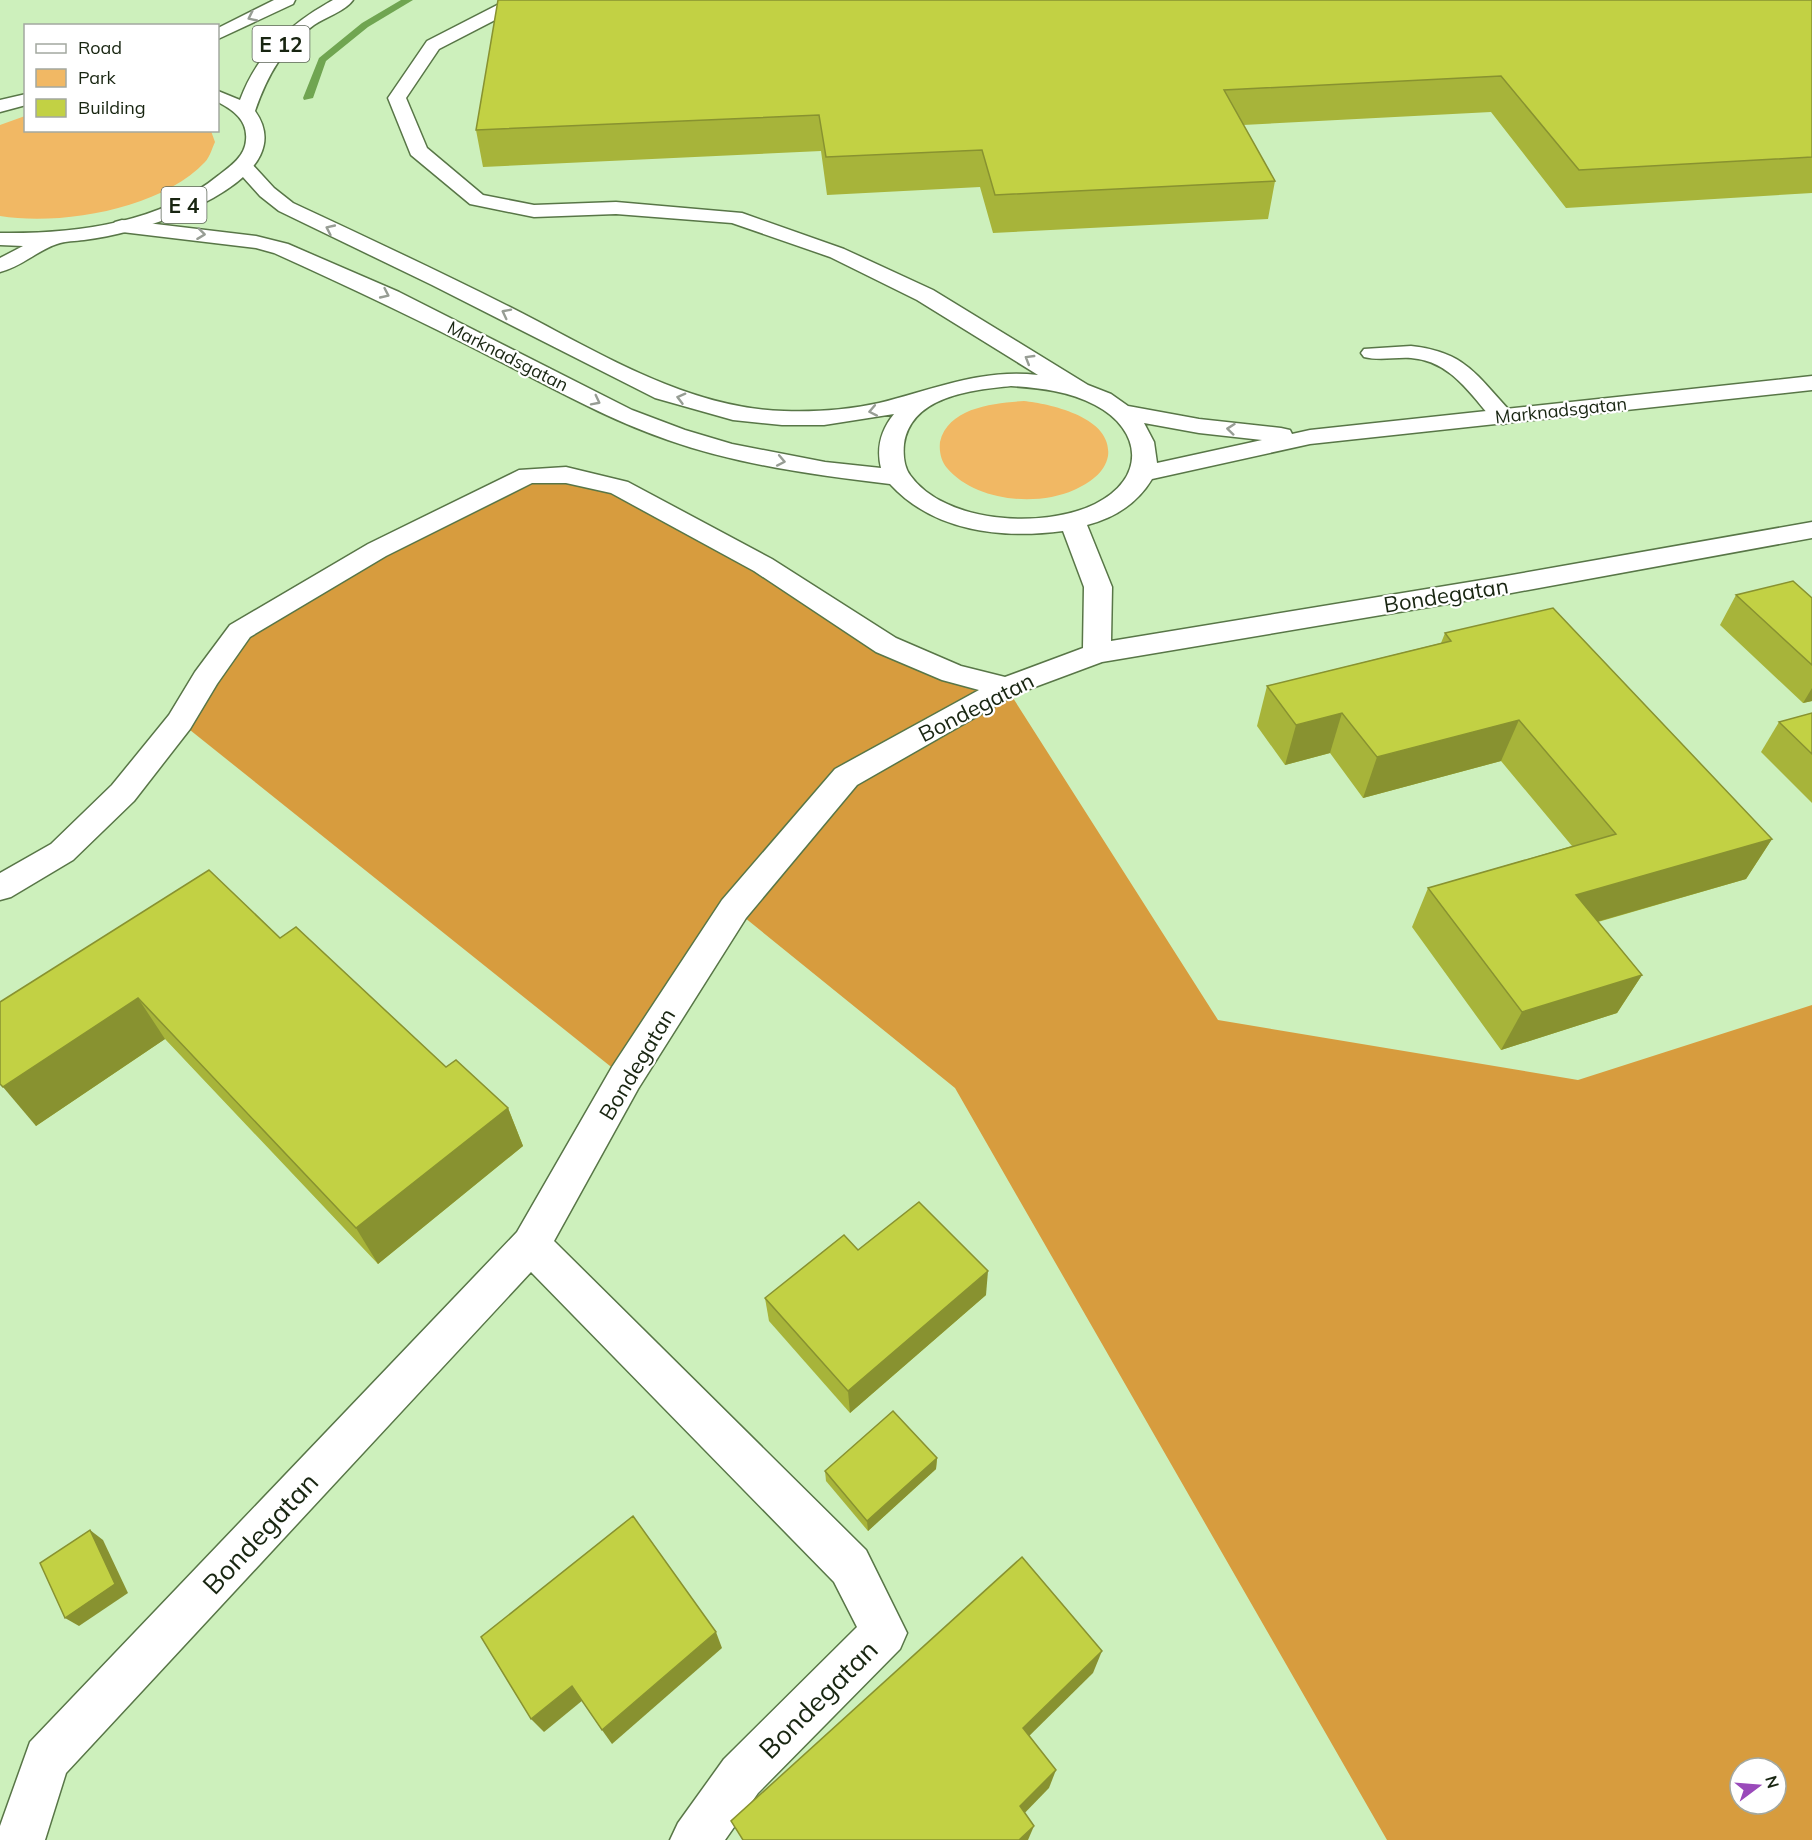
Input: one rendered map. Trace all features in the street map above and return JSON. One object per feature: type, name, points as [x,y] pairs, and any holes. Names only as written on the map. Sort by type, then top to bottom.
[{"type":"main road","name":"E 12","points":[[219,34],[287,0]]},
{"type":"main road","name":"E 12","points":[[245,112],[254,84],[264,65],[279,45],[308,20],[345,0]]},
{"type":"main road","points":[[520,0],[433,45],[397,98],[418,151],[477,200],[534,211],[616,208],[735,217],[837,253],[925,296],[1079,390]]},
{"type":"main road","points":[[0,96],[24,97]]},
{"type":"main road","points":[[219,96],[245,112]]},
{"type":"main road","points":[[0,106],[24,98]]},
{"type":"main road","name":"E 4","points":[[0,239],[56,237],[122,226],[151,218],[198,199],[231,178],[253,152],[256,139],[255,127],[245,112]]},
{"type":"main road","name":"Marknadsgatan","points":[[243,166],[267,192],[286,207],[440,280],[663,393],[733,412],[792,418],[824,418],[876,411],[930,397]]},
{"type":"main road","name":"Marknadsgatan","points":[[122,226],[236,239],[281,248],[391,297],[624,415],[676,435],[728,451],[825,469],[898,477]]},
{"type":"main road","name":"E 4","points":[[0,266],[56,237]]},
{"type":"main road","points":[[1011,379],[1046,382],[1079,390],[1101,399],[1119,411],[1137,430],[1145,452],[1142,474],[1128,494],[1105,510],[1073,522],[1033,527],[990,525],[951,515],[919,498],[898,477],[890,455],[893,433],[907,413],[930,397],[977,382],[1011,379]]},
{"type":"main road","name":"Marknadsgatan","points":[[1142,474],[1310,437],[1812,383]]},
{"type":"main road","name":"Marknadsgatan","points":[[1119,411],[1199,426],[1310,437]]},
{"type":"main road","points":[[0,888],[62,852],[123,793],[180,722],[205,679],[240,631],[377,550],[528,475],[566,475],[619,487],[763,564],[886,645],[952,673],[1006,687]]},
{"type":"main road","points":[[1073,522],[1098,587],[1097,653]]},
{"type":"main road","name":"Bondegatan","points":[[20,1840],[47,1759],[531,1245],[625,1078],[734,909],[846,777],[1006,687],[1097,653],[1529,582],[1812,530]]},
{"type":"main road","name":"Bondegatan","points":[[531,1245],[850,1566],[884,1633],[741,1776],[695,1840]]},
{"type":"lane","points":[[1371,353],[1394,351],[1428,354],[1452,362],[1503,417]]},
{"type":"green space","points":[[24,116],[24,132],[211,132],[215,142],[207,160],[186,178],[163,192],[137,202],[80,216],[25,218],[0,216],[0,125]]},
{"type":"green space","points":[[1024,401],[1063,409],[1078,415],[1101,431],[1107,443],[1108,456],[1104,468],[1091,481],[1059,495],[1042,498],[1007,498],[973,488],[947,468],[941,456],[940,442],[952,421],[974,409],[1000,403]]},
{"type":"shaded area","points":[[528,475],[619,487],[886,645],[1006,687],[1218,1020],[1578,1080],[1812,1005],[1812,1840],[1387,1840],[955,1088],[734,909],[625,1078],[180,722],[240,631]]},
{"type":"building","points":[[498,0],[1812,0],[1812,157],[1579,170],[1501,76],[1224,90],[1275,181],[995,195],[982,150],[826,157],[819,115],[476,130]]},
{"type":"building","points":[[1793,581],[1812,598],[1812,665],[1736,595]]},
{"type":"building","points":[[1553,608],[1772,839],[1576,895],[1642,975],[1522,1012],[1428,888],[1616,834],[1519,720],[1377,757],[1342,713],[1296,725],[1267,686],[1451,641],[1445,633]]},
{"type":"building","points":[[1812,713],[1812,754],[1779,722]]},
{"type":"building","points":[[209,870],[280,938],[296,927],[446,1067],[456,1060],[508,1108],[356,1228],[138,998],[3,1087],[0,1084],[0,1002]]},
{"type":"building","points":[[919,1202],[988,1271],[848,1391],[765,1298],[844,1235],[858,1250]]},
{"type":"building","points":[[893,1411],[937,1458],[867,1521],[825,1471]]},
{"type":"building","points":[[633,1516],[716,1632],[602,1730],[572,1686],[531,1719],[481,1637]]},
{"type":"building","points":[[90,1530],[115,1584],[65,1618],[40,1563]]},
{"type":"building","points":[[1022,1557],[1102,1651],[1023,1728],[1056,1770],[1020,1806],[1034,1826],[1019,1840],[743,1840],[731,1821]]},
{"type":"waterway","points":[[308,98],[322,60],[365,25],[408,0]]}]
